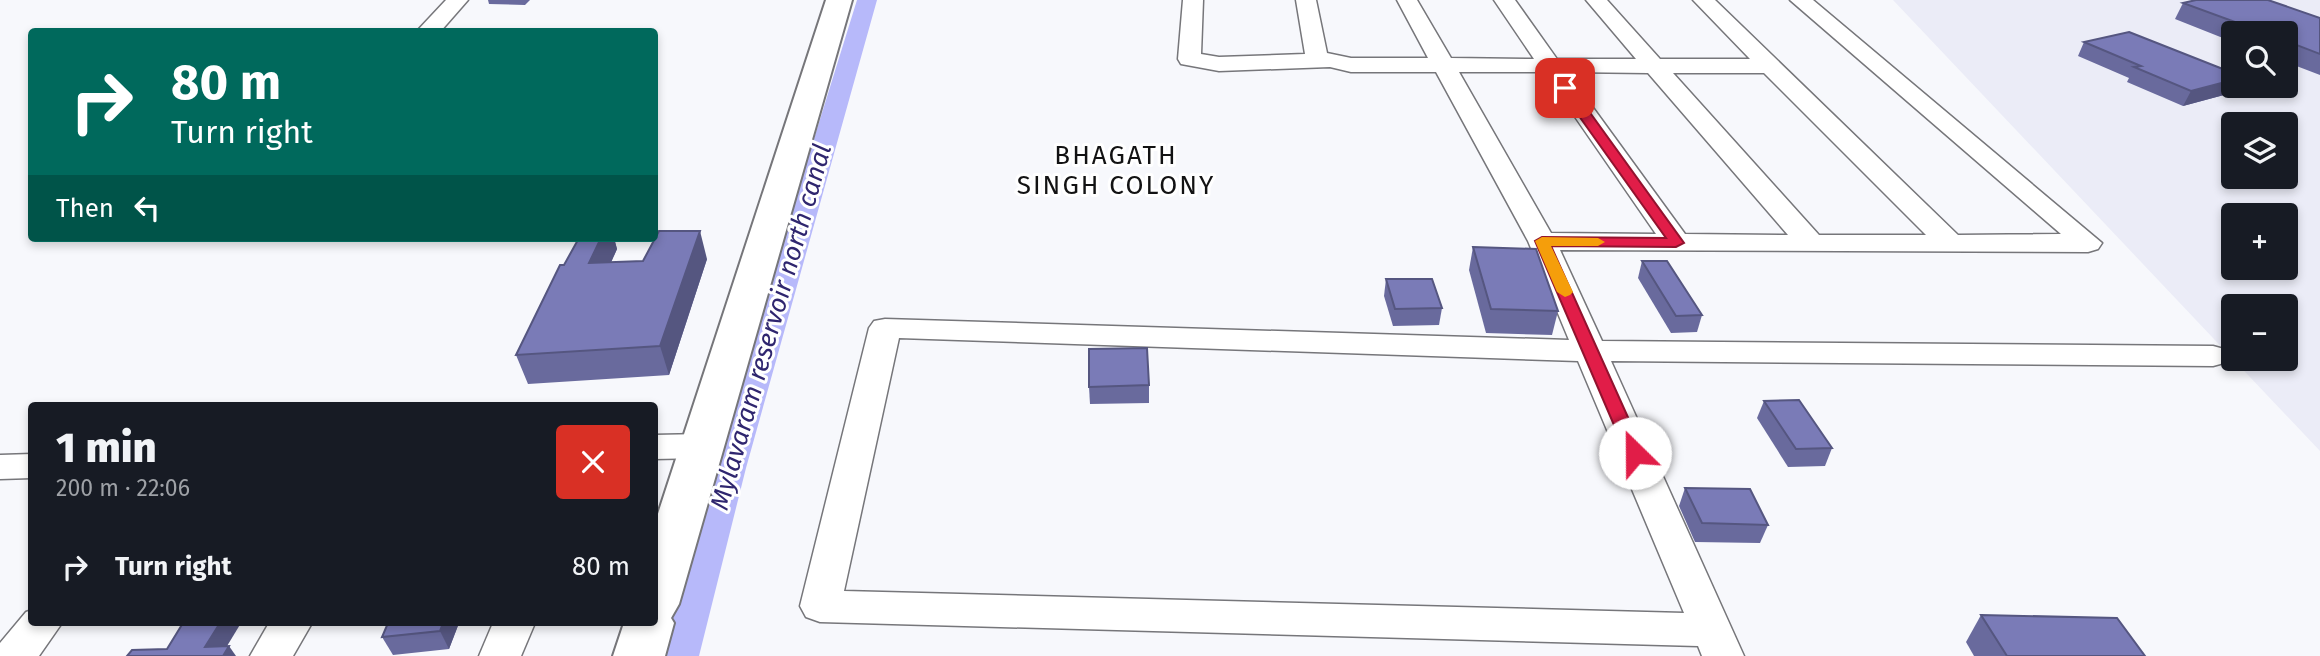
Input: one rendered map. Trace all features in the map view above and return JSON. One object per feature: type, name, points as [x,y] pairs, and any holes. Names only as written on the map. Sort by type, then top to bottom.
[{"type":"main road","points":[[658,591],[839,0]]},
{"type":"main road","points":[[639,656],[648,626]]},
{"type":"street","points":[[431,28],[458,0]]},
{"type":"street","points":[[1193,0],[1189,59],[1219,64],[1333,60]]},
{"type":"street","points":[[1306,0],[1317,57],[1351,65],[1770,66]]},
{"type":"street","points":[[1407,0],[1542,241],[1591,351],[1717,643],[820,606],[885,328],[1591,351],[2213,356]]},
{"type":"street","points":[[1504,0],[1676,243]]},
{"type":"street","points":[[1596,0],[1811,244]]},
{"type":"street","points":[[1703,0],[1951,244]]},
{"type":"street","points":[[1542,241],[2088,243],[1800,0]]},
{"type":"street","points":[[658,447],[703,446]]},
{"type":"street","points":[[0,467],[28,466]]},
{"type":"street","points":[[14,656],[39,626]]},
{"type":"street","points":[[271,656],[289,626]]},
{"type":"street","points":[[500,656],[513,626]]},
{"type":"shaded area","points":[[1893,0],[2320,0],[2320,451],[2244,371],[2298,371],[2298,294],[2221,294],[2221,346]]},
{"type":"building","points":[[2196,0],[2268,0],[2320,18],[2320,54],[2298,46],[2298,21],[2232,21],[2183,3]]},
{"type":"building","points":[[2129,32],[2221,68],[2221,83],[2191,91],[2084,42]]},
{"type":"building","points":[[700,231],[660,346],[516,355],[560,265],[564,265],[577,242],[599,242],[589,263],[643,261],[653,242],[658,242],[658,233]]},
{"type":"building","points":[[1473,247],[1536,249],[1558,311],[1491,309]]},
{"type":"building","points":[[1642,261],[1667,261],[1702,315],[1676,316]]},
{"type":"building","points":[[1386,279],[1432,279],[1442,308],[1395,309]]},
{"type":"building","points":[[1147,348],[1149,385],[1089,387],[1089,349]]},
{"type":"building","points":[[1799,400],[1832,448],[1796,449],[1764,401]]},
{"type":"building","points":[[1685,488],[1750,489],[1768,525],[1702,523]]},
{"type":"building","points":[[1981,615],[2117,618],[2145,656],[2007,656]]},
{"type":"building","points":[[181,626],[218,626],[205,647],[229,646],[223,656],[127,656],[132,650],[167,649]]},
{"type":"building","points":[[387,626],[442,626],[440,631],[382,637]]},
{"type":"waterway","name":"Mylavaram reservoir north canal","points":[[679,656],[729,468],[867,0]]},
{"type":"slow traffic","points":[[1565,292],[1542,241],[1598,242]]},
{"type":"district","name":"BHAGATH SINGH COLONY","points":[[1116,170]]},
{"type":"route","points":[[1565,88],[1676,243],[1542,241],[1635,453]]}]
